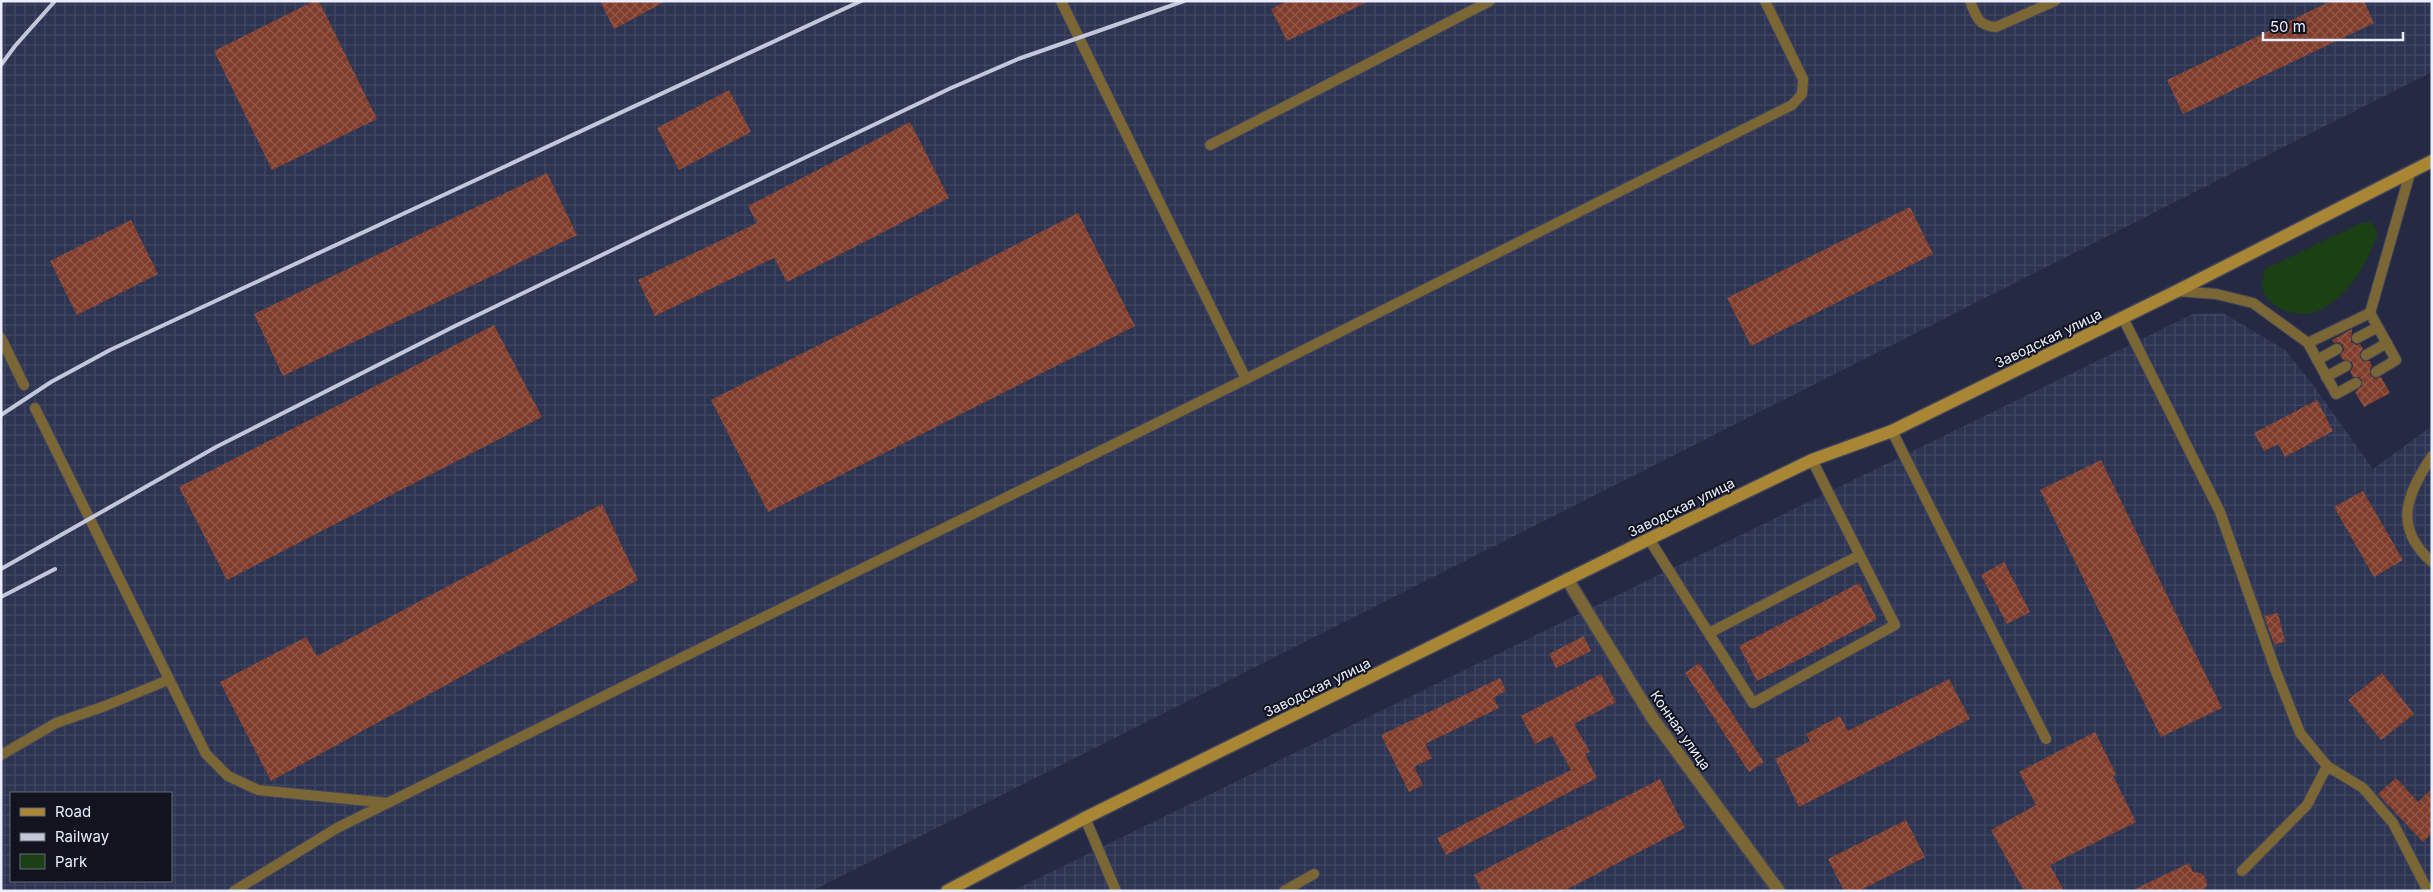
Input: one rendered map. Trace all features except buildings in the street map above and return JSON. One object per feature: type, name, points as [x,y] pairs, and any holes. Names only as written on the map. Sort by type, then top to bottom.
[{"type":"street","name":"Заводская улица","points":[[948,891],[1085,818],[1567,579],[1812,460],[1892,431],[2177,291],[2432,161]]},
{"type":"street","name":"Конная улица","points":[[1567,579],[1653,719],[1779,891]]},
{"type":"lane","points":[[1061,1],[1246,379]]},
{"type":"lane","points":[[1210,145],[1490,1]]},
{"type":"lane","points":[[234,891],[336,828],[1246,379],[1792,106],[1802,94],[1803,79],[1765,1]]},
{"type":"lane","points":[[1970,1],[1979,22],[1996,28],[2055,1]]},
{"type":"lane","points":[[2376,372],[2396,360],[2370,314],[2410,173]]},
{"type":"lane","points":[[2177,291],[2216,294],[2253,303],[2308,343],[2336,394],[2356,383]]},
{"type":"lane","points":[[2308,343],[2370,314]]},
{"type":"lane","points":[[2123,318],[2220,512],[2275,669],[2300,733],[2327,766],[2363,788],[2393,823],[2428,891]]},
{"type":"lane","points":[[2357,338],[2378,327]]},
{"type":"lane","points":[[1,338],[24,385]]},
{"type":"lane","points":[[2366,355],[2387,343]]},
{"type":"lane","points":[[2317,360],[2337,349]]},
{"type":"lane","points":[[2326,377],[2346,366]]},
{"type":"lane","points":[[35,408],[206,754],[228,776],[258,790],[389,803]]},
{"type":"lane","points":[[1892,431],[2046,739]]},
{"type":"lane","points":[[2432,456],[2409,496],[2407,512],[2408,523],[2416,545],[2432,562]]},
{"type":"lane","points":[[1649,539],[1753,703],[1896,625],[1812,460]]},
{"type":"lane","points":[[1709,633],[1860,555]]},
{"type":"lane","points":[[1,755],[56,723],[105,706],[168,680]]},
{"type":"lane","points":[[2242,871],[2307,805],[2327,766]]},
{"type":"lane","points":[[1085,818],[1116,891]]},
{"type":"lane","points":[[1284,891],[1314,874]]},
{"type":"shaded area","points":[[1,1],[2432,1],[2432,72],[812,891],[1,891]]},
{"type":"shaded area","points":[[2223,313],[2285,350],[2313,385],[2373,469],[2432,426],[2432,891],[1012,891],[2193,314]]},
{"type":"green space","points":[[2371,222],[2377,230],[2377,236],[2362,269],[2348,288],[2331,303],[2320,310],[2304,314],[2286,311],[2265,296],[2262,281],[2265,269],[2361,223]]},
{"type":"railway","points":[[1,65],[15,46],[55,1]]},
{"type":"railway","points":[[1,415],[51,382],[110,350],[861,1]]},
{"type":"railway","points":[[1,569],[216,447],[455,326],[670,222],[951,88],[1018,59],[1184,1]]},
{"type":"railway","points":[[1,597],[55,569]]}]
